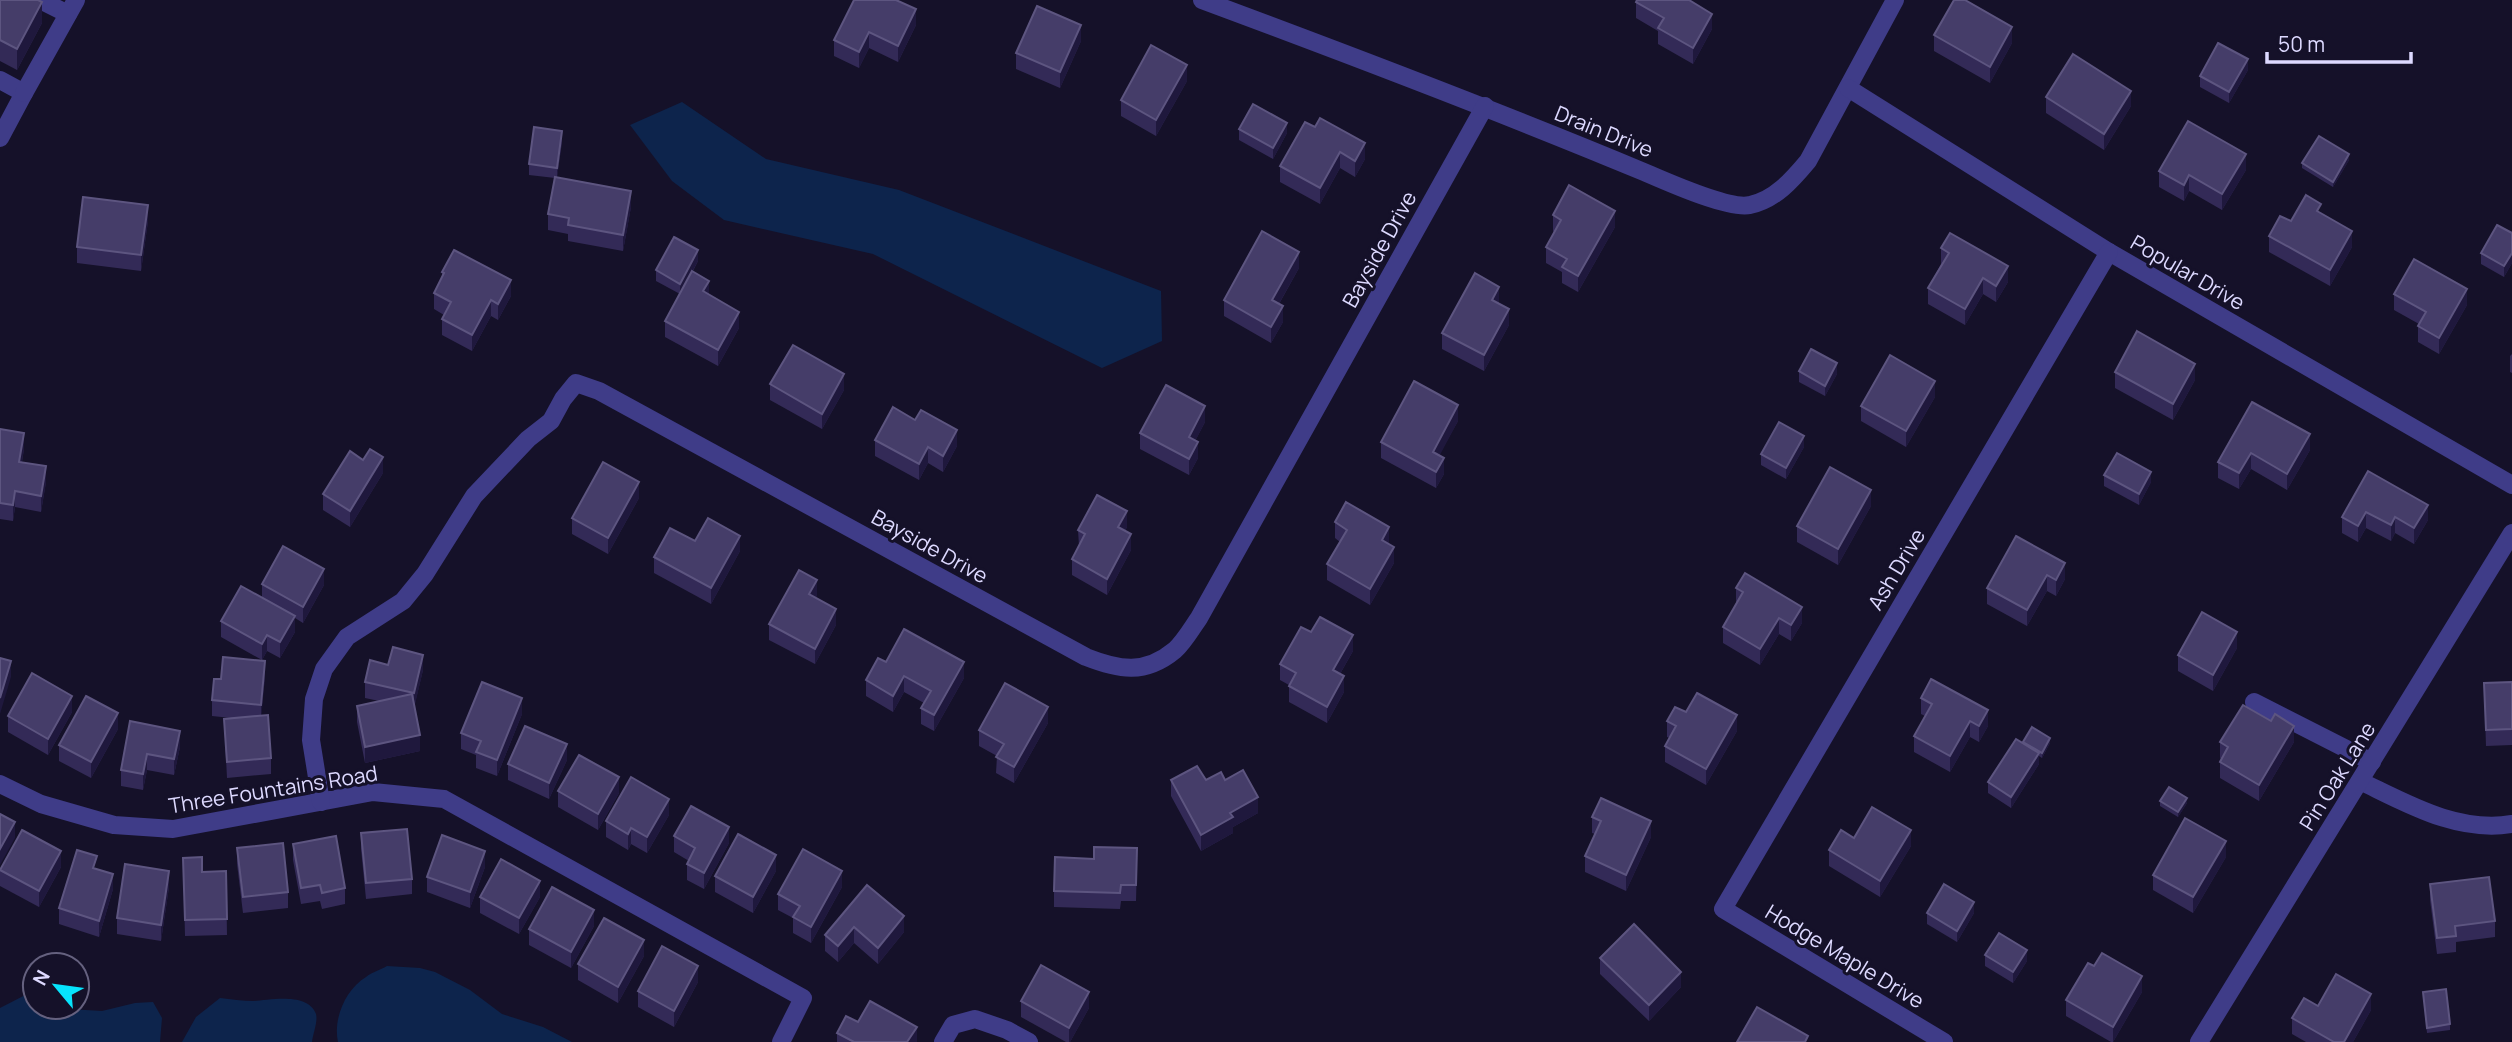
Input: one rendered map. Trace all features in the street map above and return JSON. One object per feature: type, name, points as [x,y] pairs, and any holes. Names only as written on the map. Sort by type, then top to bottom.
[{"type":"street","points":[[0,138],[72,7],[40,0]]},
{"type":"street","name":"Drain Drive","points":[[1202,0],[1485,106],[1677,185],[1733,205],[1749,206],[1772,196],[1791,181],[1808,161],[1895,0]]},
{"type":"street","points":[[0,80],[24,93]]},
{"type":"street","name":"Popular Drive","points":[[1848,88],[2109,252],[2512,485]]},
{"type":"street","name":"Bayside Drive","points":[[321,802],[311,740],[314,699],[324,669],[347,637],[403,601],[425,574],[474,496],[528,439],[551,421],[576,383],[599,391],[1086,657],[1115,668],[1146,666],[1175,649],[1199,618],[1485,106]]},
{"type":"street","name":"Ash Drive","points":[[1723,909],[2109,252]]},
{"type":"street","name":"Pin Oak Lane","points":[[2200,1042],[2512,533]]},
{"type":"street","points":[[2255,702],[2372,762]]},
{"type":"street","points":[[2360,781],[2454,823],[2501,826],[2512,824]]},
{"type":"street","name":"Three Fountains Road","points":[[0,783],[41,804],[114,825],[173,829],[373,792],[444,799],[803,998],[781,1042]]},
{"type":"street","name":"Hodge Maple Drive","points":[[1723,909],[1944,1042]]},
{"type":"street","points":[[943,1042],[953,1025],[975,1019],[1007,1030],[1029,1042]]},
{"type":"water","points":[[682,102],[766,159],[899,190],[1161,291],[1162,341],[1102,368],[873,254],[724,220],[672,181],[630,125]]},
{"type":"water","points":[[387,966],[420,968],[435,972],[470,990],[502,1014],[543,1027],[572,1042],[338,1042],[339,1015],[352,989],[371,974]]},
{"type":"water","points":[[21,997],[21,1021],[91,1021],[91,1010],[102,1011],[135,1003],[153,1002],[162,1018],[160,1042],[0,1042],[0,1008]]},
{"type":"water","points":[[220,998],[254,1001],[288,999],[305,1003],[312,1007],[316,1014],[312,1042],[182,1042],[196,1017]]},
{"type":"building","points":[[0,0],[42,2],[17,49],[0,40]]},
{"type":"building","points":[[854,0],[896,0],[916,9],[898,46],[869,32],[859,52],[834,40]]},
{"type":"building","points":[[1689,0],[1712,14],[1693,48],[1658,28],[1664,18],[1636,2]]},
{"type":"building","points":[[1954,0],[1965,0],[2012,27],[1990,67],[1934,35]]},
{"type":"building","points":[[1037,6],[1081,25],[1060,72],[1016,53]]},
{"type":"building","points":[[2218,43],[2248,59],[2229,92],[2200,76]]},
{"type":"building","points":[[1151,45],[1187,65],[1156,120],[1121,100]]},
{"type":"building","points":[[2073,54],[2131,91],[2104,134],[2046,97]]},
{"type":"building","points":[[1253,104],[1287,123],[1273,148],[1239,129]]},
{"type":"building","points":[[1320,118],[1365,143],[1355,161],[1340,152],[1320,188],[1280,166],[1305,122],[1315,127]]},
{"type":"building","points":[[2188,121],[2246,154],[2222,194],[2189,175],[2184,185],[2159,171]]},
{"type":"building","points":[[534,127],[562,131],[557,168],[529,164]]},
{"type":"building","points":[[2319,136],[2349,154],[2333,182],[2302,163]]},
{"type":"building","points":[[555,177],[631,191],[623,235],[568,225],[569,218],[548,214]]},
{"type":"building","points":[[1569,185],[1615,211],[1578,276],[1562,267],[1567,259],[1546,247],[1561,220],[1553,215]]},
{"type":"building","points":[[2306,195],[2321,204],[2317,211],[2352,231],[2330,270],[2269,236],[2280,216],[2291,221]]},
{"type":"building","points":[[83,197],[148,205],[141,255],[77,247]]},
{"type":"building","points":[[2497,225],[2512,233],[2512,253],[2504,266],[2481,253]]},
{"type":"building","points":[[1262,231],[1299,252],[1272,300],[1283,306],[1271,327],[1224,300]]},
{"type":"building","points":[[1950,233],[2008,266],[1996,286],[1983,278],[1965,309],[1928,288],[1949,253],[1941,248]]},
{"type":"building","points":[[674,237],[698,250],[680,284],[656,270]]},
{"type":"building","points":[[454,250],[511,280],[498,304],[491,300],[472,335],[442,319],[451,302],[434,293]]},
{"type":"building","points":[[2414,259],[2467,289],[2439,338],[2418,326],[2426,312],[2394,294]]},
{"type":"building","points":[[692,271],[709,281],[703,291],[739,312],[718,350],[665,321]]},
{"type":"building","points":[[1475,273],[1499,287],[1492,300],[1509,309],[1484,355],[1442,333]]},
{"type":"building","points":[[2137,331],[2195,364],[2173,404],[2115,372]]},
{"type":"building","points":[[793,345],[844,374],[822,414],[770,384]]},
{"type":"building","points":[[1811,349],[1837,363],[1825,386],[1799,371]]},
{"type":"building","points":[[1890,355],[1935,381],[1906,431],[1861,406]]},
{"type":"building","points":[[1414,381],[1458,405],[1433,452],[1444,458],[1436,472],[1381,442]]},
{"type":"building","points":[[1166,385],[1205,406],[1189,437],[1198,442],[1189,459],[1140,433]]},
{"type":"building","points":[[2252,402],[2310,434],[2287,474],[2251,453],[2239,473],[2218,462]]},
{"type":"building","points":[[893,407],[915,420],[921,410],[957,430],[943,456],[928,447],[919,464],[875,440]]},
{"type":"building","points":[[1779,422],[1804,436],[1786,468],[1761,454]]},
{"type":"building","points":[[0,429],[24,433],[19,462],[46,466],[41,496],[15,491],[13,505],[0,503]]},
{"type":"building","points":[[370,449],[383,457],[350,511],[323,494],[350,451],[363,460]]},
{"type":"building","points":[[2117,453],[2151,472],[2139,494],[2104,475]]},
{"type":"building","points":[[603,462],[639,482],[608,538],[572,518]]},
{"type":"building","points":[[1830,467],[1871,490],[1838,549],[1797,526]]},
{"type":"building","points":[[2368,471],[2428,505],[2414,528],[2395,517],[2391,525],[2366,512],[2358,526],[2342,517]]},
{"type":"building","points":[[1097,495],[1127,511],[1118,527],[1131,534],[1107,579],[1072,559],[1085,534],[1078,530]]},
{"type":"building","points":[[1346,502],[1389,527],[1382,540],[1394,547],[1370,589],[1327,564],[1347,530],[1335,522]]},
{"type":"building","points":[[708,518],[740,536],[711,588],[654,557],[670,528],[695,541]]},
{"type":"building","points":[[2016,536],[2065,563],[2056,580],[2047,575],[2027,610],[1987,588]]},
{"type":"building","points":[[283,546],[324,569],[303,607],[262,584]]},
{"type":"building","points":[[799,570],[817,580],[809,594],[836,609],[815,649],[769,624]]},
{"type":"building","points":[[1745,573],[1802,607],[1791,625],[1779,618],[1760,649],[1723,627],[1743,592],[1736,588]]},
{"type":"building","points":[[241,586],[295,616],[280,642],[267,635],[262,644],[221,621]]},
{"type":"building","points":[[2202,612],[2237,632],[2213,675],[2178,655]]},
{"type":"building","points":[[1320,617],[1353,635],[1333,670],[1344,676],[1327,707],[1289,686],[1296,673],[1280,664],[1301,627],[1311,632]]},
{"type":"building","points":[[904,629],[964,662],[934,715],[921,708],[931,691],[904,676],[893,696],[866,680],[878,658],[886,662]]},
{"type":"building","points":[[393,647],[423,655],[414,693],[365,682],[370,660],[388,665]]},
{"type":"building","points":[[223,657],[265,661],[261,705],[212,700],[214,679],[221,679]]},
{"type":"building","points":[[0,658],[11,661],[0,698]]},
{"type":"building","points":[[32,673],[72,696],[48,739],[8,716]]},
{"type":"building","points":[[1931,679],[1988,710],[1979,726],[1970,721],[1950,756],[1914,736],[1932,704],[1921,698]]},
{"type":"building","points":[[482,682],[522,698],[497,760],[476,752],[481,741],[461,733]]},
{"type":"building","points":[[2512,682],[2512,729],[2486,730],[2484,683]]},
{"type":"building","points":[[1005,683],[1048,707],[1014,767],[996,757],[1004,744],[979,730]]},
{"type":"building","points":[[1697,693],[1737,715],[1706,769],[1665,746],[1676,726],[1667,721],[1675,707],[1686,712]]},
{"type":"building","points":[[412,694],[420,735],[365,747],[357,706]]},
{"type":"building","points":[[86,696],[118,713],[91,762],[59,745]]},
{"type":"building","points":[[2243,705],[2271,721],[2275,714],[2294,726],[2259,785],[2220,762],[2228,747],[2220,742]]},
{"type":"building","points":[[268,715],[271,758],[227,762],[224,719]]},
{"type":"building","points":[[130,721],[180,731],[174,759],[147,754],[143,774],[121,770]]},
{"type":"building","points":[[525,726],[567,744],[549,783],[508,764]]},
{"type":"building","points":[[2032,727],[2050,738],[2042,753],[2023,742]]},
{"type":"building","points":[[2016,739],[2039,753],[2011,797],[1988,782]]},
{"type":"building","points":[[579,755],[619,777],[598,814],[558,791]]},
{"type":"building","points":[[1197,766],[1206,780],[1221,772],[1225,780],[1243,770],[1258,797],[1230,813],[1233,817],[1201,835],[1171,780]]},
{"type":"building","points":[[631,777],[669,799],[647,837],[631,828],[628,834],[606,821]]},
{"type":"building","points":[[2169,787],[2187,798],[2178,812],[2160,801]]},
{"type":"building","points":[[1601,798],[1651,821],[1626,875],[1585,856],[1601,821],[1592,817]]},
{"type":"building","points":[[691,806],[729,827],[704,873],[687,864],[695,848],[674,836]]},
{"type":"building","points":[[1872,807],[1911,830],[1880,881],[1829,850],[1841,830],[1854,838]]},
{"type":"building","points":[[0,814],[15,822],[0,849]]},
{"type":"building","points":[[2185,818],[2226,841],[2193,897],[2153,875]]},
{"type":"building","points":[[407,829],[412,879],[366,883],[361,833]]},
{"type":"building","points":[[22,830],[61,851],[39,891],[0,870]]},
{"type":"building","points":[[738,834],[776,855],[753,897],[715,876]]},
{"type":"building","points":[[442,835],[485,851],[470,892],[427,877]]},
{"type":"building","points":[[336,836],[345,888],[322,893],[320,885],[301,888],[293,844]]},
{"type":"building","points":[[283,843],[288,892],[243,897],[237,848]]},
{"type":"building","points":[[1094,847],[1137,848],[1136,885],[1121,885],[1120,893],[1054,891],[1055,857],[1094,859]]},
{"type":"building","points":[[803,849],[842,871],[811,927],[793,917],[800,906],[778,894]]},
{"type":"building","points":[[77,850],[97,856],[93,868],[113,874],[99,921],[59,908]]},
{"type":"building","points":[[202,857],[202,872],[226,871],[227,919],[185,920],[183,858]]},
{"type":"building","points":[[501,859],[540,881],[519,918],[480,897]]},
{"type":"building","points":[[125,864],[169,871],[161,925],[117,918]]},
{"type":"building","points":[[2489,877],[2495,921],[2455,926],[2456,936],[2437,938],[2430,884]]},
{"type":"building","points":[[1944,884],[1974,902],[1957,931],[1927,913]]},
{"type":"building","points":[[867,885],[904,916],[878,948],[854,927],[838,946],[825,935]]},
{"type":"building","points":[[552,887],[594,910],[571,952],[529,929]]},
{"type":"building","points":[[604,918],[644,940],[618,987],[578,964]]},
{"type":"building","points":[[1634,924],[1681,972],[1649,1005],[1600,958]]},
{"type":"building","points":[[1999,933],[2027,950],[2013,972],[1985,955]]},
{"type":"building","points":[[662,946],[698,966],[674,1011],[638,991]]},
{"type":"building","points":[[2102,953],[2142,976],[2113,1027],[2066,1000],[2088,963],[2094,966]]},
{"type":"building","points":[[1041,965],[1089,992],[1069,1028],[1021,1001]]},
{"type":"building","points":[[2336,974],[2371,994],[2344,1042],[2334,1042],[2292,1018],[2304,998],[2318,1006]]},
{"type":"building","points":[[2446,989],[2450,1024],[2427,1028],[2423,992]]},
{"type":"building","points":[[870,1001],[917,1027],[907,1042],[854,1042],[837,1033],[846,1016],[858,1022]]},
{"type":"building","points":[[1757,1007],[1808,1036],[1805,1042],[1737,1042]]}]
